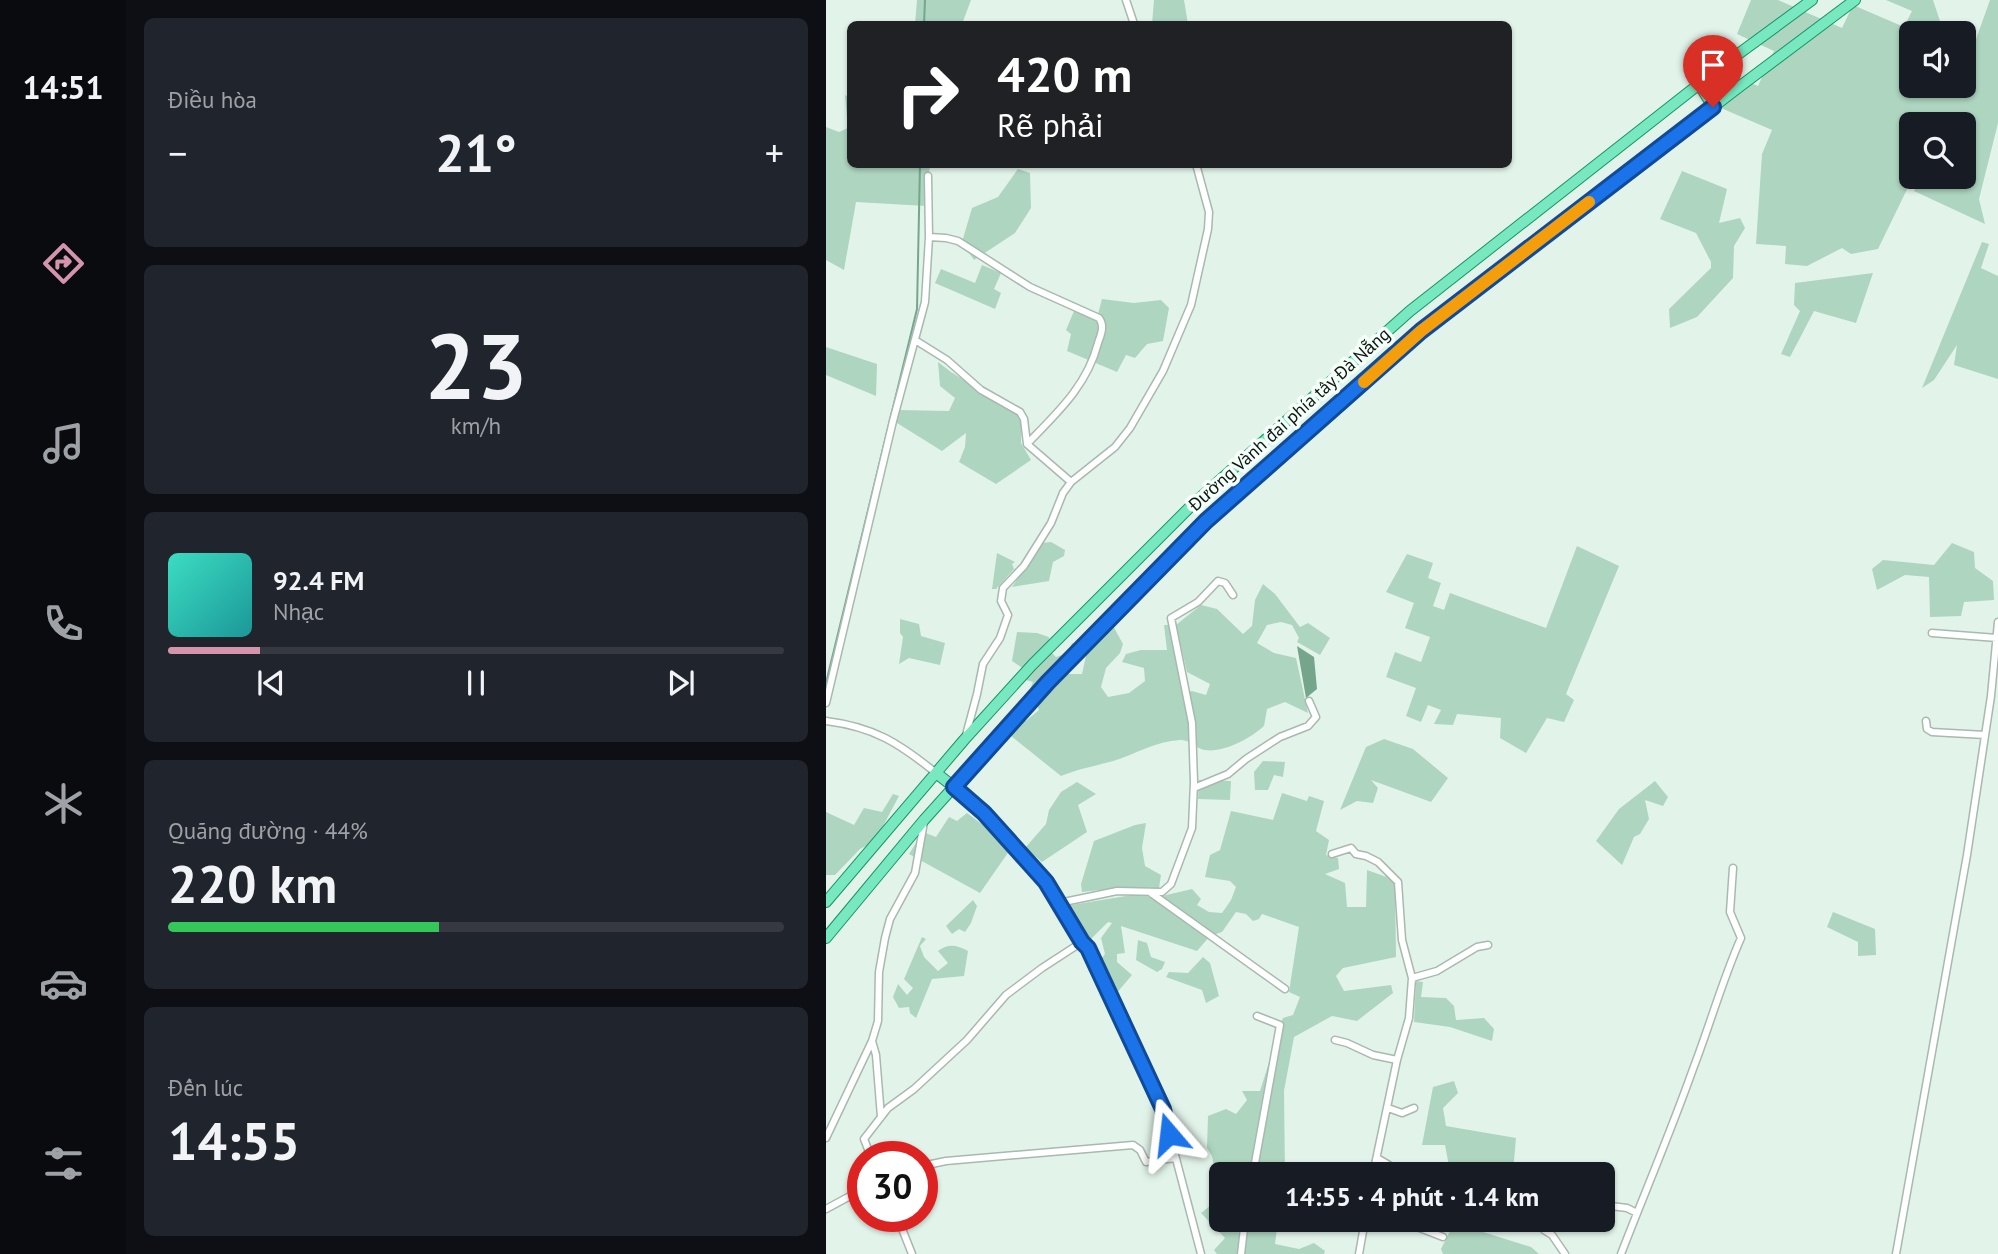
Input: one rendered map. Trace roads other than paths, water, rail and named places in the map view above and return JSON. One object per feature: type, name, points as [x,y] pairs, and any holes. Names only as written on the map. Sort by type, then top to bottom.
[{"type":"main road","name":"Đường Vành đai phía tây Đà Nẵng","points":[[826,902],[964,740],[1032,665],[1191,506],[1410,311],[1812,0]]},
{"type":"main road","name":"Đường Vành đai phía tây Đà Nẵng","points":[[826,938],[924,820],[1048,682],[1206,521],[1421,331],[1855,0]]},
{"type":"main road","points":[[1699,85],[1713,107]]},
{"type":"main road","points":[[936,773],[954,787]]},
{"type":"street","points":[[1126,0],[1133,21]]},
{"type":"street","points":[[964,740],[983,664],[1000,638],[1008,615],[1001,601],[1003,588],[1024,566],[1051,523],[1063,492],[1071,482],[1115,447],[1130,428],[1163,371],[1191,305],[1209,221],[1197,168]]},
{"type":"street","points":[[826,703],[893,421],[925,302],[929,237],[928,176]]},
{"type":"street","points":[[929,237],[958,242],[1030,287],[1099,318],[1102,322],[1103,328],[1096,353],[1081,385],[1027,444]]},
{"type":"street","points":[[915,340],[947,360],[981,390],[1020,411],[1024,419],[1027,444],[1071,482]]},
{"type":"street","points":[[1059,903],[1117,891],[1162,892],[1171,884],[1192,828],[1194,788],[1192,723],[1171,618],[1198,602],[1218,581],[1225,583],[1233,595]]},
{"type":"street","points":[[1896,1254],[1940,1015],[1985,735],[1998,622]]},
{"type":"street","points":[[1932,633],[1997,638]]},
{"type":"street","points":[[1194,788],[1227,774],[1280,737],[1308,726],[1316,714],[1309,701]]},
{"type":"street","points":[[826,721],[854,725],[902,746],[936,773]]},
{"type":"street","points":[[1926,721],[1927,729],[1934,733],[1985,735]]},
{"type":"street","points":[[954,787],[993,823],[1046,882],[1088,948],[1163,1109],[1201,1254]]},
{"type":"street","points":[[826,1138],[872,1041],[878,1021],[878,972],[890,919],[915,873],[924,820]]},
{"type":"street","points":[[1332,854],[1352,848],[1356,854],[1378,862],[1398,883],[1402,940],[1412,978],[1409,1018],[1397,1060],[1376,1162]]},
{"type":"street","points":[[1621,1254],[1741,938],[1731,912],[1733,868]]},
{"type":"street","points":[[1149,892],[1285,989]]},
{"type":"street","points":[[865,1141],[888,1108],[914,1089],[967,1040],[1006,995],[1082,942]]},
{"type":"street","points":[[1412,978],[1437,971],[1477,947],[1488,945]]},
{"type":"street","points":[[1255,1162],[1280,1025],[1257,1016]]},
{"type":"street","points":[[1335,1040],[1373,1055],[1397,1060]]},
{"type":"street","points":[[872,1041],[876,1055],[881,1117]]},
{"type":"street","points":[[1388,1108],[1402,1113],[1414,1108]]},
{"type":"street","points":[[938,1163],[1133,1145],[1140,1150],[1146,1162],[1175,1158]]},
{"type":"street","points":[[1377,1158],[1384,1162]]},
{"type":"street","points":[[826,1209],[847,1198]]},
{"type":"street","points":[[1615,1206],[1637,1213]]},
{"type":"street","points":[[903,1232],[912,1254]]},
{"type":"street","points":[[1241,1254],[1244,1232]]},
{"type":"street","points":[[1359,1254],[1363,1232]]},
{"type":"street","points":[[1430,1232],[1443,1237]]},
{"type":"street","points":[[1547,1232],[1565,1254]]},
{"type":"waterway","points":[[924,21],[925,0]]},
{"type":"waterway","points":[[826,683],[917,309],[920,168]]}]
